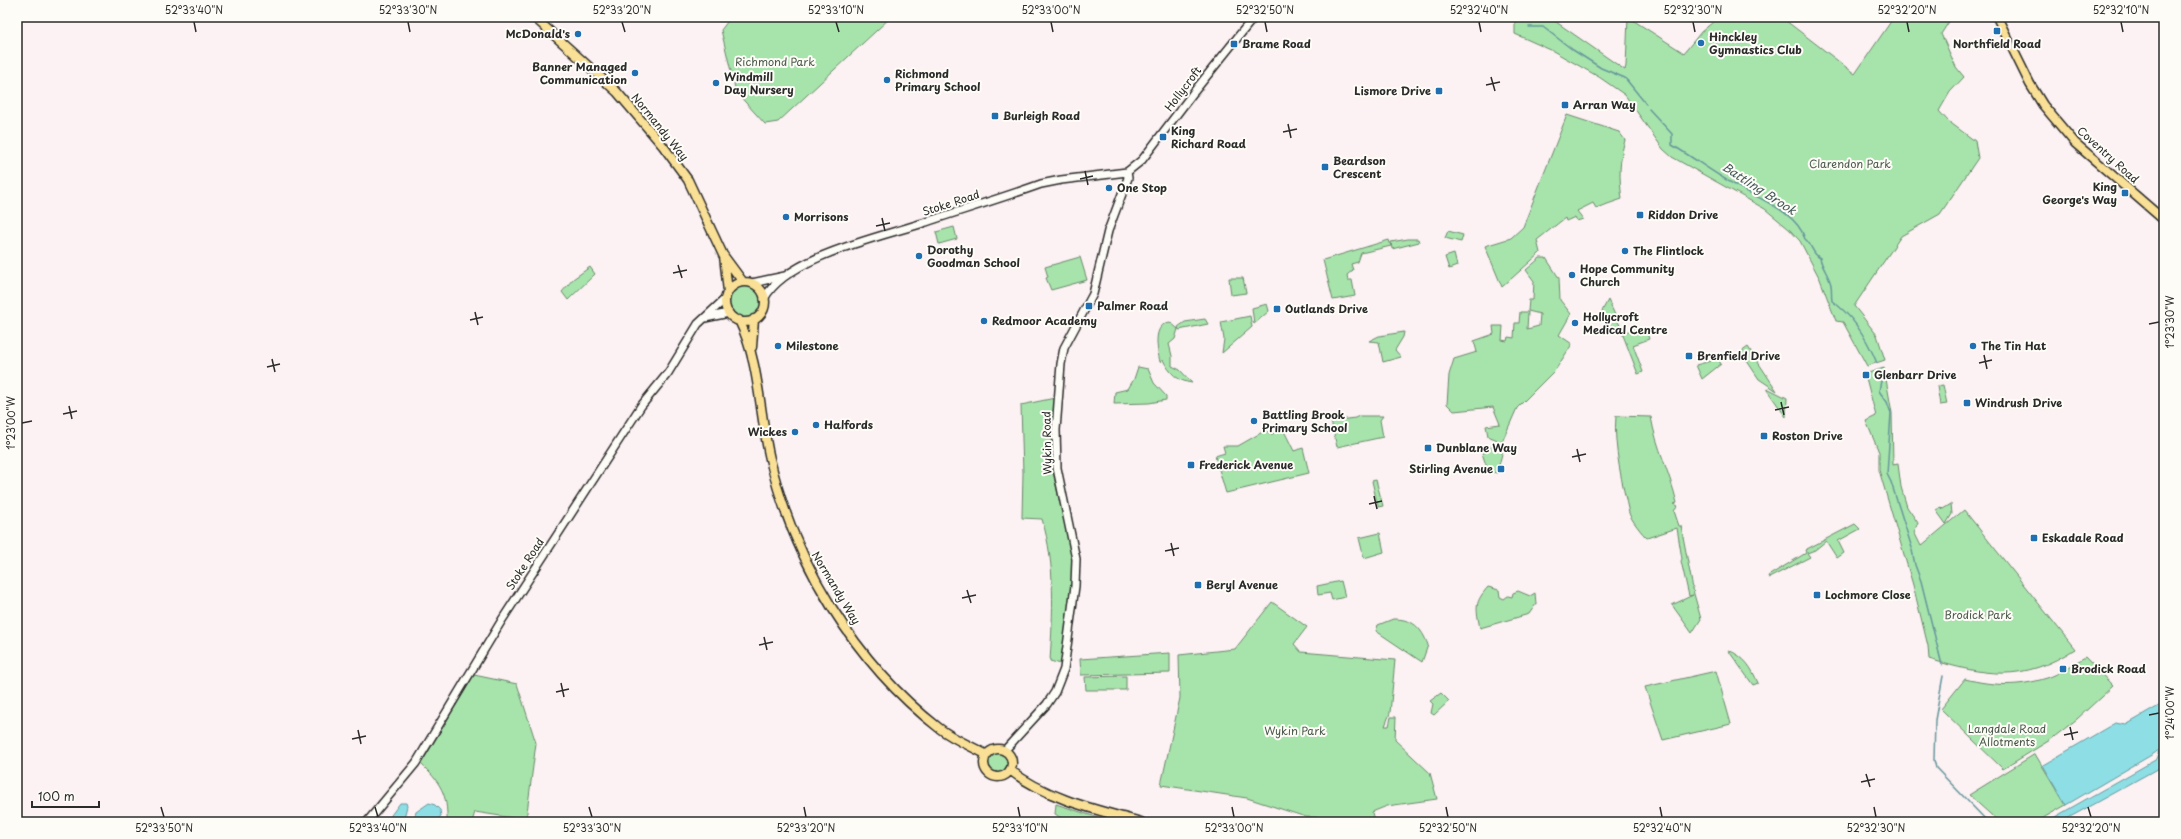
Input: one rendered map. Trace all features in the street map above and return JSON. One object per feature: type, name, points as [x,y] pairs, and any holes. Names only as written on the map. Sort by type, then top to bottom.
[{"type":"main road","name":"Normandy Way","points":[[534,17],[617,92],[639,115],[688,180],[724,255],[743,282]]},
{"type":"main road","name":"Coventry Road","points":[[1997,17],[2030,84],[2043,105],[2075,143],[2164,220]]},
{"type":"main road","name":"Normandy Way","points":[[724,255],[727,295]]},
{"type":"main road","points":[[743,282],[752,283],[762,291],[764,299],[762,312],[754,319],[746,321],[739,320],[729,313],[727,295],[737,284],[743,282]]},
{"type":"main road","name":"Normandy Way","points":[[752,352],[754,319]]},
{"type":"main road","name":"Normandy Way","points":[[739,320],[752,352],[770,458],[778,490],[808,566],[838,616],[867,657],[904,698],[940,729],[987,755]]},
{"type":"main road","points":[[994,750],[1004,751],[1010,757],[1010,770],[1000,777],[989,774],[984,767],[987,755],[994,750]]},
{"type":"main road","points":[[1010,770],[1034,786],[1091,809],[1141,822]]},
{"type":"street","name":"Hollycroft","points":[[1127,172],[1142,160],[1254,17]]},
{"type":"street","name":"Stoke Road","points":[[764,299],[774,285],[787,275],[811,262],[848,246],[1041,184],[1127,172]]},
{"type":"street","name":"Wykin Road","points":[[1004,751],[1048,704],[1055,692],[1064,669],[1075,586],[1076,559],[1057,468],[1056,430],[1061,364],[1064,348],[1093,294],[1108,231],[1128,178],[1127,172]]},
{"type":"street","name":"Stoke Road","points":[[752,283],[787,275]]},
{"type":"street","name":"Stoke Road","points":[[367,822],[416,763],[506,614],[642,406],[668,373],[703,319],[727,295]]},
{"type":"street","points":[[703,319],[710,316],[729,313]]},
{"type":"green space","name":"Richmond Park","points":[[731,17],[891,17],[778,122],[765,124],[736,92],[721,30]]},
{"type":"green space","name":"Clarendon Park","points":[[1515,17],[1549,17],[1625,70],[1628,17],[1684,53],[1701,32],[1719,17],[1781,17],[1855,74],[1894,17],[1952,17],[1941,34],[1956,67],[1964,77],[1950,92],[1939,111],[1948,121],[1975,141],[1978,158],[1940,214],[1901,236],[1854,306],[1877,335],[1885,360],[1867,366],[1843,322],[1836,321],[1820,279],[1800,241],[1789,229],[1765,209],[1672,157],[1663,149],[1625,95],[1599,77],[1553,51],[1515,34]]},
{"type":"green space","points":[[1567,115],[1619,132],[1625,140],[1620,169],[1622,199],[1596,208],[1593,203],[1577,211],[1583,219],[1577,221],[1575,217],[1566,221],[1565,218],[1537,240],[1540,253],[1502,287],[1485,246],[1511,238],[1523,227]]},
{"type":"green space","points":[[954,227],[957,239],[939,244],[936,232]]},
{"type":"green space","points":[[1448,231],[1463,235],[1461,242],[1445,238]]},
{"type":"green space","points":[[1418,239],[1419,242],[1392,249],[1391,242]]},
{"type":"green space","points":[[1389,240],[1391,246],[1361,253],[1358,262],[1351,264],[1353,270],[1347,275],[1348,280],[1352,280],[1355,296],[1333,300],[1323,260]]},
{"type":"green space","points":[[1454,254],[1457,266],[1449,269],[1445,257]]},
{"type":"green space","points":[[1080,257],[1087,280],[1051,290],[1046,278],[1048,277],[1045,267]]},
{"type":"green space","points":[[1540,258],[1546,258],[1559,278],[1560,300],[1571,314],[1559,335],[1572,344],[1556,369],[1517,408],[1502,442],[1488,436],[1486,426],[1500,424],[1493,407],[1454,411],[1447,404],[1449,375],[1454,359],[1477,352],[1474,341],[1494,334],[1493,326],[1503,326],[1502,340],[1507,341],[1508,337],[1514,338],[1515,323],[1519,323],[1520,312],[1528,312],[1527,329],[1539,326],[1540,314],[1528,311],[1529,300],[1533,300],[1534,281],[1526,270]]},
{"type":"green space","points":[[590,267],[595,274],[568,300],[562,292],[573,279]]},
{"type":"green space","points":[[1229,278],[1243,278],[1246,293],[1231,295]]},
{"type":"green space","points":[[742,286],[748,286],[758,293],[761,302],[760,308],[754,315],[748,318],[742,318],[732,311],[729,305],[729,299],[736,289]]},
{"type":"green space","points":[[1608,300],[1623,332],[1638,329],[1647,333],[1649,339],[1633,345],[1643,372],[1638,374],[1621,330],[1615,332],[1601,313]]},
{"type":"green space","points":[[1267,304],[1269,311],[1254,324],[1252,308]]},
{"type":"green space","points":[[1250,316],[1252,327],[1222,353],[1224,339],[1221,322]]},
{"type":"green space","points":[[1205,319],[1208,324],[1179,330],[1178,327],[1185,322]]},
{"type":"green space","points":[[1170,322],[1178,329],[1175,339],[1169,344],[1172,356],[1172,366],[1180,370],[1192,383],[1174,376],[1163,360],[1160,362],[1157,344],[1158,332],[1164,324]]},
{"type":"green space","points":[[1404,332],[1403,337],[1395,350],[1401,357],[1383,362],[1379,342],[1369,341],[1379,336]]},
{"type":"green space","points":[[1748,347],[1777,391],[1759,379],[1741,352]]},
{"type":"green space","points":[[1718,359],[1721,364],[1702,379],[1696,365]]},
{"type":"green space","points":[[1138,367],[1148,369],[1154,383],[1166,396],[1166,400],[1149,403],[1114,404],[1115,392],[1128,389],[1134,379]]},
{"type":"green space","name":"Brodick Park","points":[[1884,368],[1892,413],[1893,465],[1898,464],[1901,487],[1907,507],[1918,523],[1914,532],[1921,546],[1964,510],[2075,649],[2056,660],[2021,672],[1986,672],[1949,665],[1929,659],[1928,646],[1913,585],[1879,470],[1879,452],[1866,421],[1876,416],[1865,374]]},
{"type":"green space","points":[[1943,385],[1947,404],[1940,405],[1937,386]]},
{"type":"green space","points":[[1769,389],[1787,398],[1786,417],[1767,390]]},
{"type":"green space","points":[[1055,398],[1053,472],[1072,555],[1072,582],[1061,664],[1050,661],[1052,590],[1050,554],[1042,519],[1022,518],[1023,473],[1021,405]]},
{"type":"green space","points":[[1359,416],[1383,416],[1380,420],[1383,437],[1337,447],[1331,421],[1355,418]]},
{"type":"green space","points":[[1616,416],[1651,417],[1656,439],[1677,503],[1674,504],[1678,506],[1674,511],[1679,526],[1681,526],[1694,594],[1701,619],[1692,633],[1672,605],[1693,595],[1689,596],[1681,561],[1682,559],[1677,528],[1647,538],[1630,515],[1621,479],[1617,453],[1615,427]]},
{"type":"green space","points":[[1282,427],[1294,451],[1303,448],[1309,473],[1226,493],[1215,456],[1225,453],[1223,446],[1238,446],[1266,430],[1271,435]]},
{"type":"green space","points":[[1491,446],[1498,447],[1503,450],[1497,473],[1488,471],[1482,453],[1488,451]]},
{"type":"green space","points":[[1376,480],[1383,506],[1378,507],[1372,481]]},
{"type":"green space","points":[[1951,504],[1952,514],[1946,524],[1936,510],[1941,507],[1943,509]]},
{"type":"green space","points":[[1855,524],[1860,529],[1838,541],[1844,553],[1837,558],[1826,541],[1815,550],[1807,553],[1810,557],[1769,578],[1768,576],[1806,553],[1805,550]]},
{"type":"green space","points":[[1380,533],[1384,552],[1364,558],[1359,538]]},
{"type":"green space","points":[[1341,581],[1345,597],[1332,600],[1330,593],[1318,595],[1317,586]]},
{"type":"green space","points":[[1488,587],[1499,590],[1500,597],[1504,599],[1508,596],[1512,597],[1513,593],[1518,591],[1530,596],[1535,593],[1536,604],[1529,614],[1480,628],[1477,606],[1480,597]]},
{"type":"green space","name":"Wykin Park","points":[[1272,602],[1307,627],[1294,644],[1301,652],[1395,660],[1390,713],[1385,726],[1389,726],[1391,717],[1396,717],[1395,740],[1430,773],[1437,799],[1387,806],[1372,812],[1374,822],[1352,822],[1344,818],[1306,817],[1247,798],[1161,785],[1180,698],[1179,655],[1235,649]]},
{"type":"green space","points":[[1393,619],[1411,622],[1422,633],[1428,645],[1422,662],[1376,631],[1378,625]]},
{"type":"green space","points":[[1728,650],[1739,656],[1747,663],[1758,683],[1753,685]]},
{"type":"green space","points":[[1170,653],[1170,673],[1081,675],[1080,659]]},
{"type":"green space","name":"Langdale Road Allotments","points":[[2085,657],[2113,686],[2077,719],[2050,740],[2003,769],[1941,709],[1965,679],[1996,684],[2026,683],[2052,676]]},
{"type":"green space","points":[[1716,671],[1731,724],[1663,740],[1645,687]]},
{"type":"green space","points":[[474,675],[517,684],[536,743],[526,820],[475,812],[472,822],[447,822],[446,804],[442,789],[421,764]]},
{"type":"green space","points":[[1126,676],[1126,690],[1086,690],[1085,677]]},
{"type":"green space","points":[[1441,693],[1449,701],[1434,715],[1431,713],[1433,704],[1430,701]]},
{"type":"green space","points":[[998,753],[1005,756],[1008,763],[1005,770],[998,773],[991,770],[988,763],[991,756]]},
{"type":"green space","points":[[2035,754],[2066,805],[2036,822],[1999,822],[1969,795]]},
{"type":"green space","points":[[1056,804],[1111,822],[1068,822],[1055,814]]},
{"type":"water","points":[[2164,703],[2164,765],[2061,822],[2046,822],[2157,759],[2160,750],[2066,805],[2043,765],[2115,723],[2126,725]]},
{"type":"water","points":[[400,803],[406,803],[407,806],[403,822],[390,822],[389,818]]},
{"type":"water","points":[[429,803],[435,805],[440,810],[441,816],[434,822],[413,822],[416,812]]},
{"type":"waterway","name":"Battling Brook","points":[[1529,27],[1543,27],[1573,50],[1601,68],[1625,78],[1646,104]]},
{"type":"waterway","name":"Battling Brook","points":[[1649,109],[1672,134],[1672,145],[1729,181],[1776,207],[1794,221],[1815,254],[1820,258],[1830,281],[1832,301],[1847,314],[1859,329],[1869,345],[1877,363]]},
{"type":"waterway","name":"Battling Brook","points":[[1880,370],[1882,376],[1879,391],[1887,402],[1891,413],[1887,474],[1891,482],[1912,548]]},
{"type":"waterway","name":"Battling Brook","points":[[1912,550],[1942,665]]},
{"type":"waterway","name":"Battling Brook","points":[[1943,676],[1935,720],[1934,760],[1936,768],[1988,822]]},
{"type":"place","name":"Northfield Road","points":[[1997,31]]},
{"type":"place","name":"McDonald's","points":[[578,34]]},
{"type":"place","name":"Hinckley Gymnastics Club","points":[[1701,43]]},
{"type":"place","name":"Brame Road","points":[[1234,44]]},
{"type":"place","name":"Banner Managed Communication","points":[[635,73]]},
{"type":"place","name":"Richmond Primary School","points":[[887,80]]},
{"type":"place","name":"Windmill Day Nursery","points":[[716,83]]},
{"type":"place","name":"Lismore Drive","points":[[1439,91]]},
{"type":"place","name":"Arran Way","points":[[1565,105]]},
{"type":"place","name":"Burleigh Road","points":[[995,116]]},
{"type":"place","name":"King Richard Road","points":[[1163,137]]},
{"type":"place","name":"Beardson Crescent","points":[[1325,167]]},
{"type":"place","name":"One Stop","points":[[1109,188]]},
{"type":"place","name":"King George's Way","points":[[2125,193]]},
{"type":"place","name":"Riddon Drive","points":[[1640,215]]},
{"type":"place","name":"Morrisons","points":[[786,217]]},
{"type":"place","name":"The Flintlock","points":[[1625,251]]},
{"type":"place","name":"Dorothy Goodman School","points":[[919,256]]},
{"type":"place","name":"Hope Community Church","points":[[1572,275]]},
{"type":"place","name":"Palmer Road","points":[[1089,306]]},
{"type":"place","name":"Outlands Drive","points":[[1277,309]]},
{"type":"place","name":"Redmoor Academy","points":[[984,321]]},
{"type":"place","name":"Hollycroft Medical Centre","points":[[1575,323]]},
{"type":"place","name":"Milestone","points":[[778,346]]},
{"type":"place","name":"The Tin Hat","points":[[1973,346]]},
{"type":"place","name":"Brenfield Drive","points":[[1689,356]]},
{"type":"place","name":"Glenbarr Drive","points":[[1866,375]]},
{"type":"place","name":"Windrush Drive","points":[[1967,403]]},
{"type":"place","name":"Battling Brook Primary School","points":[[1254,421]]},
{"type":"place","name":"Halfords","points":[[816,425]]},
{"type":"place","name":"Wickes","points":[[795,432]]},
{"type":"place","name":"Roston Drive","points":[[1764,436]]},
{"type":"place","name":"Dunblane Way","points":[[1428,448]]},
{"type":"place","name":"Frederick Avenue","points":[[1191,465]]},
{"type":"place","name":"Stirling Avenue","points":[[1501,469]]},
{"type":"place","name":"Eskadale Road","points":[[2034,538]]},
{"type":"place","name":"Beryl Avenue","points":[[1198,585]]},
{"type":"place","name":"Lochmore Close","points":[[1817,595]]},
{"type":"place","name":"Brodick Road","points":[[2063,669]]}]
